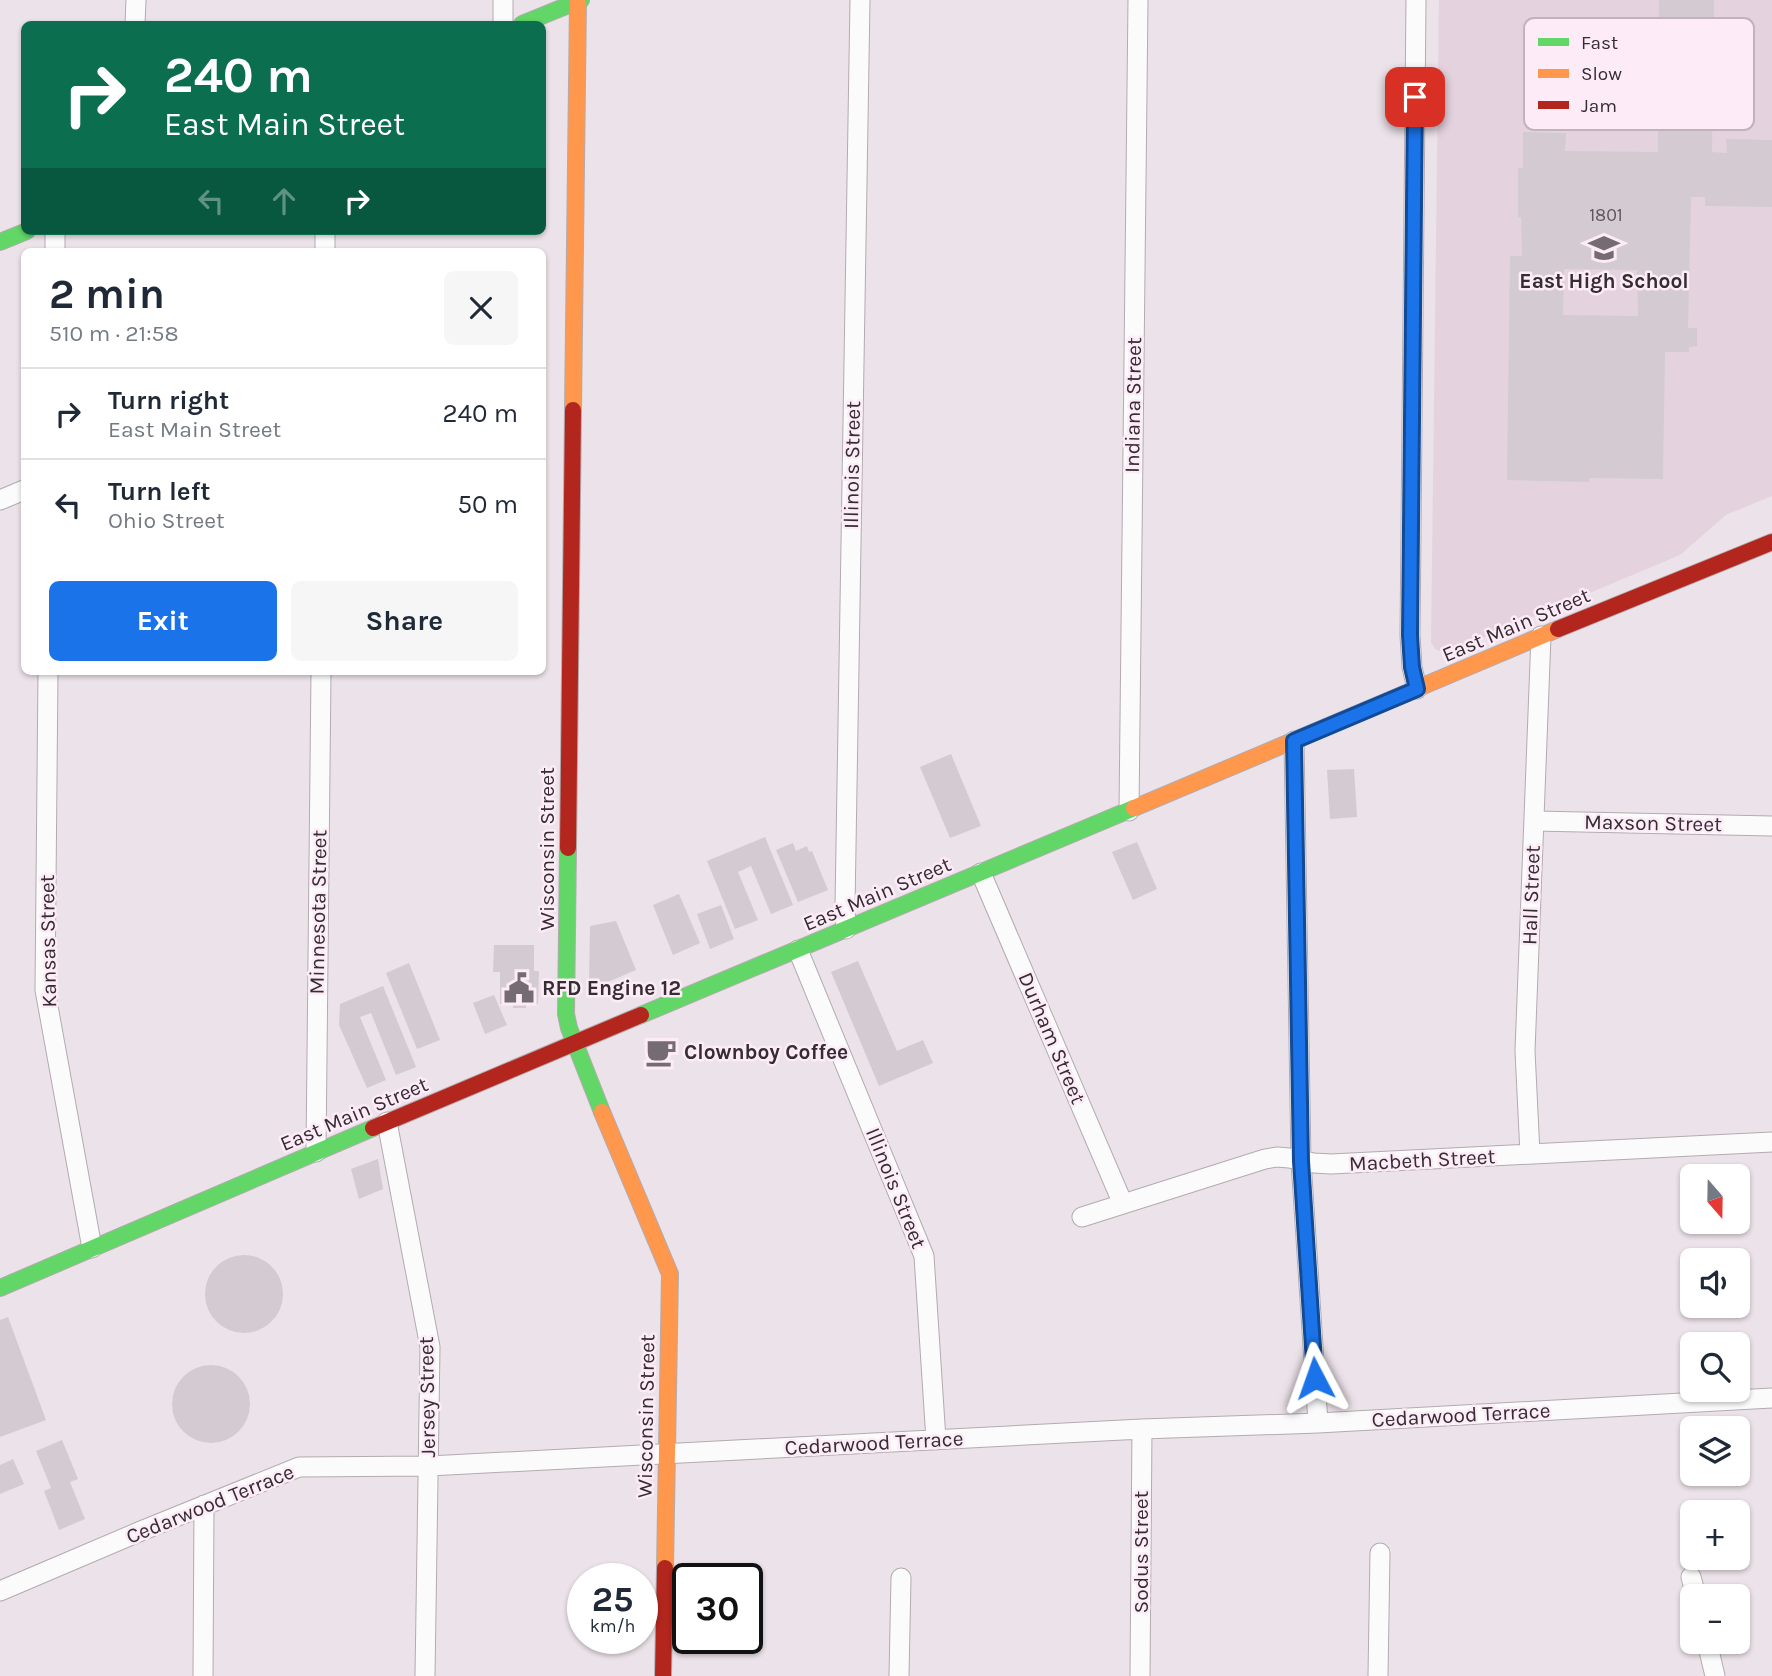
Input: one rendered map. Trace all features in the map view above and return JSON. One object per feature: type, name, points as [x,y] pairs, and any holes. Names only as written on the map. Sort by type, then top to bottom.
[{"type":"main road","points":[[530,21],[580,1]]},
{"type":"main road","name":"Wisconsin Street","points":[[580,1],[566,1014],[575,1044],[670,1274],[663,1676]]},
{"type":"main road","points":[[0,242],[21,233]]},
{"type":"main road","name":"East Main Street","points":[[0,1288],[316,1152],[1541,636],[1772,542]]},
{"type":"street","points":[[135,21],[136,0]]},
{"type":"street","points":[[503,0],[503,21]]},
{"type":"street","name":"Illinois Street","points":[[846,929],[860,0]]},
{"type":"street","name":"Indiana Street","points":[[1129,811],[1138,0]]},
{"type":"street","points":[[1416,0],[1410,635],[1412,667],[1417,689]]},
{"type":"street","points":[[0,500],[21,492]]},
{"type":"street","name":"Hall Street","points":[[1530,1154],[1525,1051],[1541,636]]},
{"type":"street","name":"Kansas Street","points":[[48,675],[45,990],[92,1248]]},
{"type":"street","name":"Minnesota Street","points":[[316,1152],[321,675]]},
{"type":"street","points":[[1294,741],[1301,1161],[1318,1423]]},
{"type":"street","name":"Maxson Street","points":[[1534,821],[1772,826]]},
{"type":"street","name":"Durham Street","points":[[981,873],[1123,1204]]},
{"type":"street","name":"Illinois Street","points":[[798,950],[924,1256],[936,1440]]},
{"type":"street","name":"Jersey Street","points":[[387,1122],[430,1347],[425,1676]]},
{"type":"street","name":"Macbeth Street","points":[[1082,1217],[1277,1157],[1331,1164],[1772,1142]]},
{"type":"street","name":"Cedarwood Terrace","points":[[0,1591],[299,1467],[429,1466],[1772,1398]]},
{"type":"street","name":"Sodus Street","points":[[1140,1676],[1142,1429]]},
{"type":"street","points":[[203,1676],[204,1505]]},
{"type":"street","points":[[1378,1676],[1380,1553]]},
{"type":"street","points":[[899,1676],[901,1578]]},
{"type":"street","points":[[1710,1654],[1715,1676]]},
{"type":"shaded area","name":"East High School","points":[[1439,0],[1772,0],[1772,496],[1726,515],[1680,555],[1447,653],[1436,650],[1431,642]]},
{"type":"building","points":[[1659,0],[1714,0],[1714,18],[1659,18]]},
{"type":"building","points":[[1658,130],[1712,130],[1712,152],[1727,153],[1726,139],[1772,140],[1772,207],[1705,206],[1705,197],[1691,197],[1688,328],[1697,328],[1697,346],[1689,347],[1689,352],[1665,352],[1663,479],[1589,478],[1589,482],[1507,480],[1510,256],[1522,256],[1521,217],[1518,217],[1518,168],[1523,168],[1523,132],[1566,133],[1565,151],[1658,152]],"holes":[[[1564,269],[1637,270],[1638,316],[1563,315]]]},
{"type":"building","points":[[951,754],[981,826],[950,838],[920,767]]},
{"type":"building","points":[[1354,769],[1357,817],[1330,819],[1327,770]]},
{"type":"building","points":[[765,837],[793,905],[771,914],[751,866],[738,872],[758,920],[735,929],[707,861]]},
{"type":"building","points":[[1137,842],[1157,889],[1133,900],[1112,852]]},
{"type":"building","points":[[793,843],[796,851],[807,846],[809,852],[812,851],[828,890],[798,902],[776,850]]},
{"type":"building","points":[[679,894],[700,943],[673,955],[653,905]]},
{"type":"building","points":[[721,905],[734,939],[710,949],[697,914]]},
{"type":"building","points":[[616,921],[636,970],[591,989],[590,926]]},
{"type":"building","name":"RFD Engine 12","points":[[494,945],[534,945],[534,971],[539,971],[538,1004],[513,1008],[513,1004],[500,1004],[500,972],[493,972]]},
{"type":"building","points":[[858,961],[897,1051],[923,1040],[933,1063],[879,1086],[831,972]]},
{"type":"building","points":[[409,963],[440,1040],[417,1049],[386,973]]},
{"type":"building","points":[[383,986],[416,1067],[396,1075],[371,1013],[360,1017],[386,1080],[367,1088],[339,1025],[340,1004]]},
{"type":"building","points":[[494,995],[507,1025],[485,1034],[473,1003]]},
{"type":"building","points":[[378,1159],[383,1189],[359,1199],[351,1169]]},
{"type":"building","points":[[244,1255],[259,1258],[271,1267],[280,1279],[283,1294],[280,1309],[271,1321],[259,1330],[244,1333],[229,1330],[217,1321],[208,1309],[205,1294],[208,1279],[217,1267],[229,1258]]},
{"type":"building","points":[[8,1317],[46,1420],[0,1437],[0,1320]]},
{"type":"building","points":[[211,1365],[226,1368],[238,1377],[247,1389],[250,1404],[247,1419],[238,1431],[226,1440],[211,1443],[196,1440],[184,1431],[175,1419],[172,1404],[175,1389],[184,1377],[196,1368]]},
{"type":"building","points":[[62,1440],[78,1479],[70,1482],[85,1519],[59,1530],[44,1491],[51,1488],[36,1451]]},
{"type":"building","points":[[13,1459],[24,1484],[0,1494],[0,1465]]},
{"type":"traffic: fast","points":[[529,21],[581,0]]},
{"type":"traffic: fast","points":[[0,242],[21,233]]},
{"type":"traffic: fast","points":[[641,1015],[1134,808]]},
{"type":"traffic: fast","points":[[568,848],[566,1014],[602,1112]]},
{"type":"traffic: fast","points":[[0,1288],[373,1128]]},
{"type":"traffic: slow","points":[[573,410],[578,1]]},
{"type":"traffic: slow","points":[[1134,808],[1558,629]]},
{"type":"traffic: slow","points":[[602,1112],[670,1274],[665,1568]]},
{"type":"traffic: jam","points":[[568,848],[573,410]]},
{"type":"traffic: jam","points":[[1558,629],[1772,542]]},
{"type":"traffic: jam","points":[[373,1128],[641,1015]]},
{"type":"traffic: jam","points":[[663,1676],[665,1568]]},
{"type":"place","name":"East High School","points":[[1604,248]]},
{"type":"place","name":"RFD Engine 12","points":[[519,988]]},
{"type":"place","name":"Clownboy Coffee","points":[[661,1052]]},
{"type":"route","points":[[1315,1378],[1301,1161],[1294,741],[1417,689],[1410,652],[1415,97]]}]
